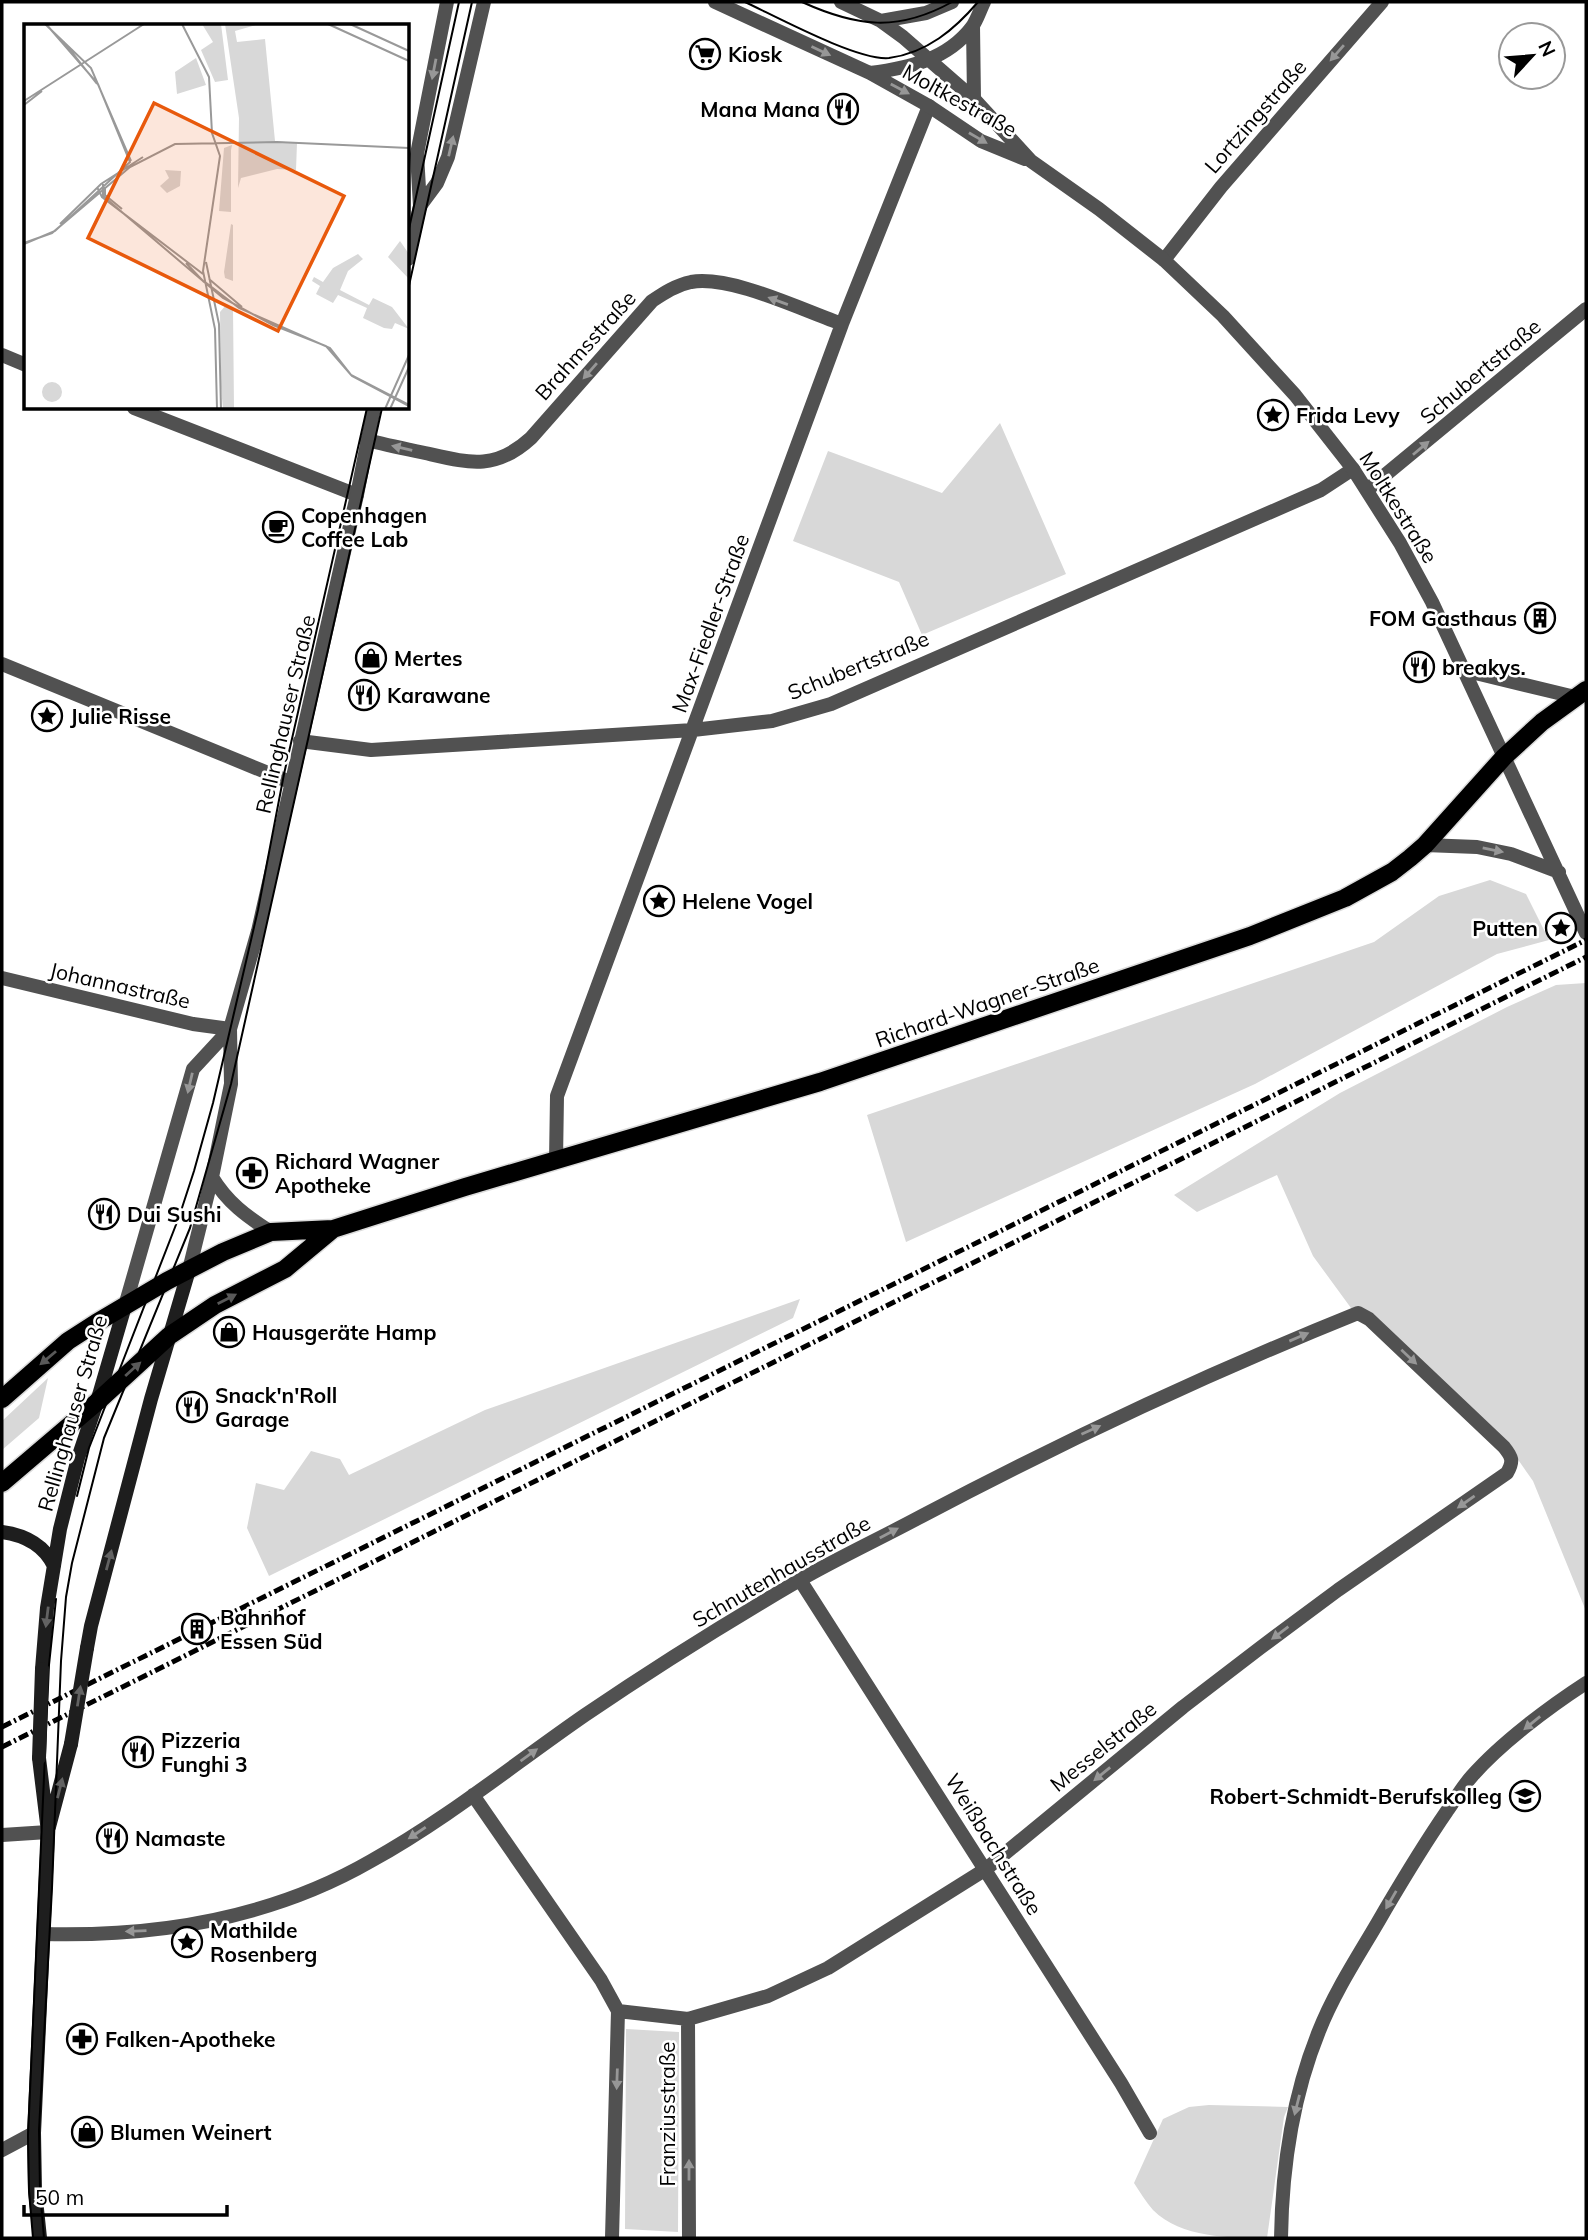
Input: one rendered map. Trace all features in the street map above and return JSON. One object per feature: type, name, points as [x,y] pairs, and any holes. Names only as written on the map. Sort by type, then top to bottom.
[{"type":"main road","name":"Richard-Wagner-Straße","points":[[2,1399],[68,1341],[189,1270],[271,1232],[333,1230],[465,1187],[820,1082],[1250,936],[1345,898],[1392,872],[1426,845],[1504,757],[1535,727],[1580,693]]},
{"type":"main road","name":"Richard-Wagner-Straße","points":[[2,1483],[169,1336],[215,1305],[285,1269],[333,1230]]},
{"type":"main road","name":"Rellinghauser Straße","points":[[48,1832],[71,1744],[91,1626],[189,1270]]},
{"type":"main road","name":"Rellinghauser Straße","points":[[40,2238],[35,2190],[34,2133],[48,1832],[39,1758],[42,1669],[54,1566],[78,1458],[125,1306]]},
{"type":"main road","points":[[2,1532],[22,1536],[35,1543],[45,1551],[54,1566]]},
{"type":"street","points":[[410,249],[420,206],[418,154],[447,2]]},
{"type":"street","points":[[420,206],[437,183],[448,157],[484,2]]},
{"type":"street","name":"Moltkestraße","points":[[715,2],[870,73],[929,106],[981,141],[1031,162],[1100,209],[1164,260],[1223,316],[1295,395],[1353,469],[1407,554],[1586,933]]},
{"type":"street","name":"Moltkestraße","points":[[841,2],[881,21],[930,60],[974,99],[1031,162]]},
{"type":"street","points":[[881,21],[926,13],[952,2]]},
{"type":"street","points":[[930,60],[951,47],[973,26],[984,2]]},
{"type":"street","name":"Lortzingstraße","points":[[1164,260],[1221,187],[1382,2]]},
{"type":"street","points":[[973,26],[974,99]]},
{"type":"street","name":"Moltkestraße","points":[[870,73],[904,69],[930,60]]},
{"type":"street","name":"Max-Fiedler-Straße","points":[[556,1161],[557,1096],[842,324],[929,106]]},
{"type":"street","name":"Brahmsstraße","points":[[367,440],[466,463],[489,462],[509,454],[531,438],[652,301],[678,285],[690,282],[728,282],[842,324]]},
{"type":"street","name":"Schubertstraße","points":[[1367,490],[1586,309]]},
{"type":"street","points":[[2,355],[24,364]]},
{"type":"street","points":[[139,410],[357,495]]},
{"type":"street","name":"Rellinghauser Straße","points":[[189,1270],[212,1177],[230,1084],[230,1029],[258,931],[357,495],[374,410]]},
{"type":"street","name":"Schubertstraße","points":[[300,741],[371,750],[693,730],[772,721],[831,704],[1321,490],[1353,469]]},
{"type":"street","points":[[2,664],[290,782]]},
{"type":"street","points":[[1463,670],[1580,693]]},
{"type":"street","points":[[1426,845],[1477,847],[1511,854],[1559,872]]},
{"type":"street","name":"Johannastraße","points":[[2,978],[193,1024],[230,1029]]},
{"type":"street","name":"Rellinghauser Straße","points":[[125,1306],[193,1069],[230,1029]]},
{"type":"street","points":[[212,1177],[223,1195],[235,1207],[271,1232]]},
{"type":"street","name":"Schnutenhausstraße","points":[[43,1934],[146,1930],[188,1925],[262,1908],[313,1889],[369,1863],[473,1795],[586,1714],[800,1580],[1073,1438],[1358,1313],[1369,1319],[1512,1456]]},
{"type":"street","name":"Messelstraße","points":[[688,2020],[768,1996],[828,1968],[986,1869],[1260,1648],[1338,1590],[1507,1473],[1512,1465],[1512,1456]]},
{"type":"street","name":"Weißbachstraße","points":[[800,1580],[986,1869],[1150,2133]]},
{"type":"street","points":[[1281,2238],[1286,2165],[1295,2116],[1319,2031],[1342,1984],[1420,1850],[1471,1777],[1515,1736],[1586,1683]]},
{"type":"street","points":[[473,1795],[601,1980],[618,2011],[612,2238]]},
{"type":"street","points":[[2,1835],[48,1832]]},
{"type":"street","name":"Franziusstraße","points":[[618,2011],[688,2020],[689,2238]]},
{"type":"street","points":[[2,2150],[34,2133]]},
{"type":"shaded area","points":[[1000,423],[1066,574],[922,635],[899,582],[793,541],[828,451],[942,493]]},
{"type":"shaded area","points":[[1490,880],[1526,894],[1549,940],[1497,954],[1255,1084],[906,1242],[867,1115],[1374,942],[1439,896]]},
{"type":"shaded area","points":[[1586,983],[1586,1611],[1533,1481],[1512,1451],[1351,1308],[1313,1256],[1277,1175],[1197,1212],[1174,1195],[1340,1093],[1507,1007],[1556,985]]},
{"type":"shaded area","points":[[800,1299],[793,1318],[269,1576],[247,1528],[256,1483],[284,1490],[311,1451],[340,1459],[349,1475],[485,1410]]},
{"type":"shaded area","points":[[48,1378],[39,1418],[2,1450],[2,1421]]},
{"type":"shaded area","points":[[626,2029],[679,2032],[678,2232],[625,2229]]},
{"type":"shaded area","points":[[1189,2107],[1288,2107],[1284,2117],[1267,2238],[1207,2234],[1177,2226],[1153,2210],[1134,2183],[1163,2119]]},
{"type":"tram line","points":[[410,224],[459,2]]},
{"type":"tram line","points":[[410,281],[472,2]]},
{"type":"tram line","points":[[745,2],[838,46],[858,53],[889,58],[928,45],[950,30],[978,2]]},
{"type":"tram line","points":[[802,2],[841,17],[877,23],[914,18],[952,2]]},
{"type":"tram line","points":[[77,1496],[89,1448],[179,1217],[213,1103],[258,910],[284,774],[367,410]]},
{"type":"tram line","points":[[44,2238],[39,2130],[61,1661],[66,1597],[72,1563],[104,1438],[190,1228],[231,1084],[382,410]]},
{"type":"tram line","points":[[33,2238],[28,2136],[49,1665],[56,1599]]},
{"type":"railway","points":[[2,1727],[1586,940]]},
{"type":"railway","points":[[2,1747],[1586,957]]},
{"type":"place","name":"Kiosk","points":[[705,54]]},
{"type":"place","name":"Mana Mana","points":[[843,109]]},
{"type":"place","name":"Frida Levy","points":[[1273,415]]},
{"type":"place","name":"Copenhagen Coffee Lab","points":[[278,527]]},
{"type":"place","name":"FOM Gasthaus","points":[[1540,618]]},
{"type":"place","name":"Mertes","points":[[371,658]]},
{"type":"place","name":"breakys.","points":[[1419,667]]},
{"type":"place","name":"Karawane","points":[[364,695]]},
{"type":"place","name":"Julie Risse","points":[[47,716]]},
{"type":"place","name":"Helene Vogel","points":[[659,901]]},
{"type":"place","name":"Putten","points":[[1561,928]]},
{"type":"place","name":"Richard Wagner Apotheke","points":[[252,1173]]},
{"type":"place","name":"Dui Sushi","points":[[104,1214]]},
{"type":"place","name":"Hausgeräte Hamp","points":[[229,1332]]},
{"type":"place","name":"Snack'n'Roll Garage","points":[[192,1407]]},
{"type":"place","name":"Bahnhof Essen Süd","points":[[197,1629]]},
{"type":"place","name":"Pizzeria Funghi 3","points":[[138,1752]]},
{"type":"place","name":"Robert-Schmidt-Berufskolleg","points":[[1525,1796]]},
{"type":"place","name":"Namaste","points":[[112,1838]]},
{"type":"place","name":"Mathilde Rosenberg","points":[[187,1942]]},
{"type":"place","name":"Falken-Apotheke","points":[[82,2039]]},
{"type":"place","name":"Blumen Weinert","points":[[87,2132]]}]
